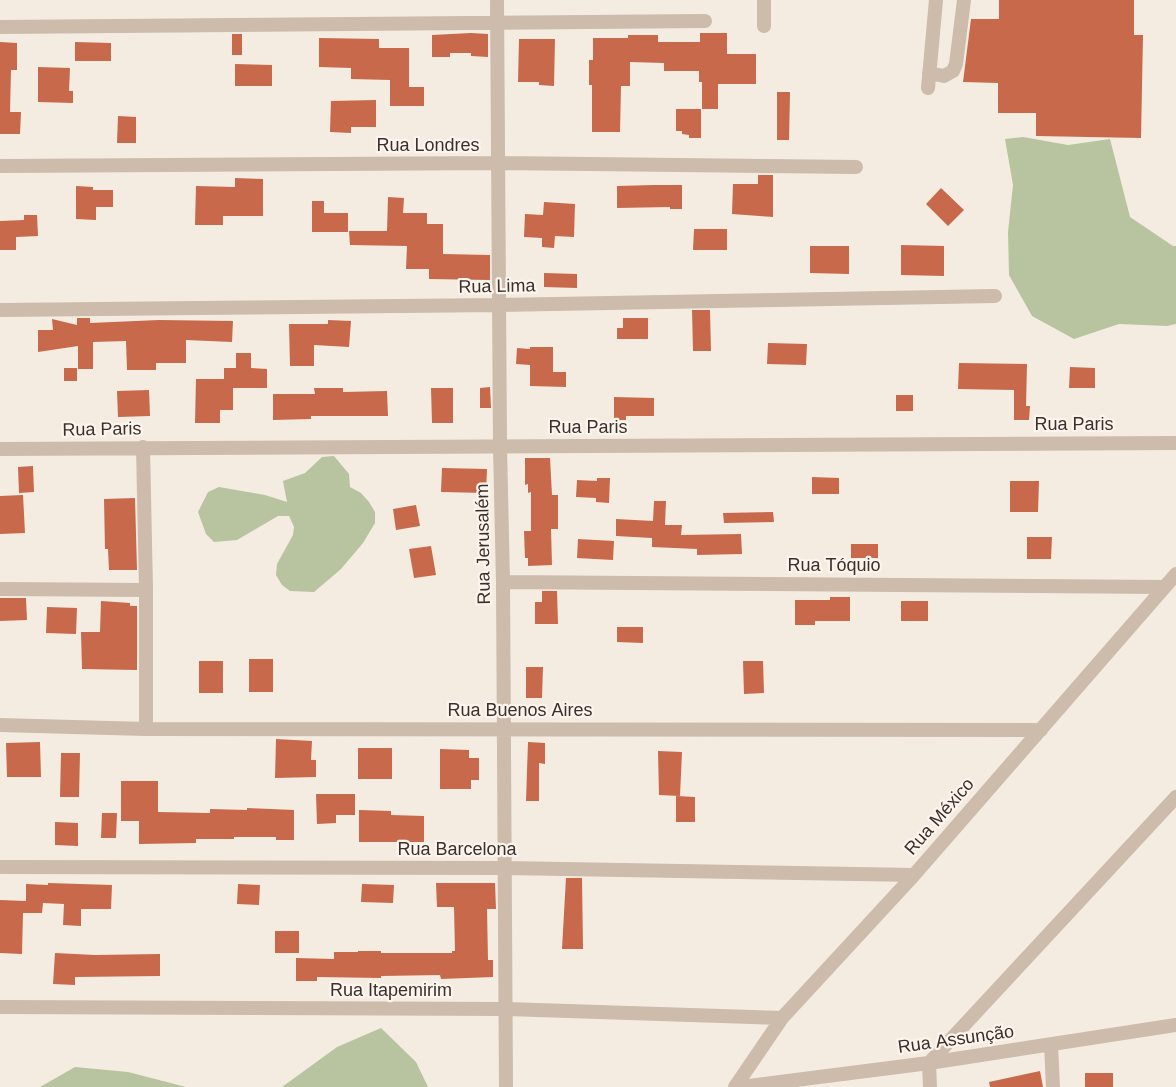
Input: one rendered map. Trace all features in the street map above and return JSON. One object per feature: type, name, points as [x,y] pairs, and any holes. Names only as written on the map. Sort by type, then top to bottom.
[{"type":"street","name":"Rua Jerusalém","points":[[497,0],[506,1087]]},
{"type":"street","points":[[764,0],[764,26]]},
{"type":"street","points":[[928,88],[936,0]]},
{"type":"street","points":[[929,73],[944,76],[953,71],[956,64],[964,0]]},
{"type":"street","points":[[0,27],[705,21]]},
{"type":"street","name":"Rua Londres","points":[[0,166],[499,163],[856,167]]},
{"type":"street","name":"Rua Lima","points":[[0,310],[499,305],[995,296]]},
{"type":"street","name":"Rua Paris","points":[[0,449],[1176,443]]},
{"type":"street","points":[[143,447],[146,729]]},
{"type":"street","name":"Rua México","points":[[735,1087],[782,1018],[914,874],[1176,574]]},
{"type":"street","name":"Rua Tóquio","points":[[503,582],[1164,587]]},
{"type":"street","points":[[0,590],[146,590]]},
{"type":"street","name":"Rua Buenos Aires","points":[[0,725],[146,729],[1041,730]]},
{"type":"street","points":[[930,1087],[929,1063],[1176,797]]},
{"type":"street","name":"Rua Barcelona","points":[[0,867],[505,868],[914,874]]},
{"type":"street","name":"Rua Itapemirim","points":[[0,1007],[507,1010],[782,1018]]},
{"type":"street","name":"Rua Assunção","points":[[741,1087],[838,1081],[929,1063],[1176,1025]]},
{"type":"street","points":[[1051,1045],[1053,1087]]},
{"type":"green space","points":[[1023,137],[1068,145],[1110,139],[1130,217],[1176,246],[1176,324],[1167,326],[1119,324],[1074,339],[1032,316],[1009,275],[1008,232],[1013,185],[1005,139]]},
{"type":"green space","points":[[334,456],[349,474],[350,487],[361,493],[369,502],[375,512],[375,523],[363,543],[341,569],[314,592],[290,591],[282,585],[276,575],[277,564],[293,535],[294,527],[289,516],[278,516],[237,540],[214,542],[206,534],[198,512],[208,492],[219,487],[265,495],[287,502],[283,481],[305,473],[322,457]]},
{"type":"green space","points":[[381,1028],[416,1062],[428,1087],[282,1087],[337,1047]]},
{"type":"green space","points":[[75,1067],[128,1072],[186,1087],[40,1087]]},
{"type":"building","points":[[999,0],[1134,0],[1134,35],[1143,35],[1141,138],[1036,136],[1036,113],[998,113],[998,83],[963,82],[971,19],[999,19]]},
{"type":"building","points":[[700,33],[727,33],[727,54],[756,54],[756,84],[718,84],[718,109],[702,109],[702,82],[699,82],[699,71],[664,71],[664,63],[630,62],[630,86],[621,86],[620,132],[592,132],[592,85],[589,85],[589,60],[593,60],[593,38],[658,35],[658,42],[700,42]]},
{"type":"building","points":[[232,34],[242,34],[242,55],[232,55]]},
{"type":"building","points":[[488,34],[488,57],[471,56],[471,53],[450,53],[450,57],[432,57],[432,35]]},
{"type":"building","points":[[319,38],[379,39],[379,48],[409,48],[409,87],[424,87],[424,106],[390,106],[390,80],[351,79],[351,68],[319,67]]},
{"type":"building","points":[[519,39],[555,39],[554,86],[539,85],[539,82],[518,82]]},
{"type":"building","points":[[0,42],[17,43],[17,70],[11,70],[10,112],[21,112],[20,134],[0,134]]},
{"type":"building","points":[[75,42],[111,43],[111,61],[75,61]]},
{"type":"building","points":[[235,64],[272,65],[272,86],[235,86]]},
{"type":"building","points":[[38,67],[70,68],[69,91],[73,91],[73,103],[38,102]]},
{"type":"building","points":[[777,92],[790,92],[789,140],[777,140]]},
{"type":"building","points":[[376,100],[376,127],[351,127],[351,133],[330,132],[331,101]]},
{"type":"building","points":[[676,109],[701,109],[701,138],[689,138],[689,135],[682,134],[682,131],[676,131]]},
{"type":"building","points":[[118,116],[136,117],[136,143],[117,143]]},
{"type":"building","points":[[758,175],[773,175],[773,217],[732,214],[733,184],[758,184]]},
{"type":"building","points":[[235,178],[263,179],[263,216],[223,216],[223,225],[195,225],[196,186],[235,187]]},
{"type":"building","points":[[682,185],[682,209],[670,209],[670,207],[617,208],[617,186]]},
{"type":"building","points":[[76,186],[93,187],[93,190],[113,190],[113,207],[96,207],[96,220],[76,219]]},
{"type":"building","points":[[941,188],[964,210],[948,226],[926,204]]},
{"type":"building","points":[[388,197],[404,198],[403,213],[427,213],[427,224],[443,224],[443,254],[490,255],[490,280],[429,279],[429,269],[406,269],[407,246],[350,245],[349,231],[387,231]]},
{"type":"building","points":[[312,201],[324,201],[324,213],[348,213],[348,232],[312,232]]},
{"type":"building","points":[[544,202],[575,204],[574,237],[555,236],[554,248],[542,247],[542,238],[524,237],[525,214],[543,215]]},
{"type":"building","points":[[24,215],[37,215],[38,236],[16,237],[16,250],[0,250],[0,221],[24,220]]},
{"type":"building","points":[[694,229],[727,229],[727,250],[693,250]]},
{"type":"building","points":[[901,245],[944,246],[944,276],[901,275]]},
{"type":"building","points":[[810,246],[849,246],[849,274],[810,273]]},
{"type":"building","points":[[544,273],[577,274],[577,288],[544,287]]},
{"type":"building","points":[[692,310],[710,310],[711,351],[693,351]]},
{"type":"building","points":[[77,318],[90,318],[90,323],[159,320],[233,321],[232,342],[186,340],[186,363],[156,363],[156,370],[127,370],[126,341],[93,342],[93,369],[78,369],[78,346],[38,352],[38,330],[53,330],[52,319],[77,325]]},
{"type":"building","points":[[623,318],[648,318],[648,339],[617,339],[617,328],[623,328]]},
{"type":"building","points":[[328,320],[351,321],[349,347],[314,345],[314,366],[290,366],[289,324],[328,324]]},
{"type":"building","points":[[768,343],[807,344],[806,365],[767,364]]},
{"type":"building","points":[[530,347],[553,347],[553,372],[566,372],[566,387],[530,386],[530,365],[516,364],[517,348],[530,349]]},
{"type":"building","points":[[236,353],[251,353],[251,368],[267,369],[267,388],[233,388],[233,410],[220,410],[220,423],[195,423],[196,379],[224,379],[224,368],[236,368]]},
{"type":"building","points":[[959,363],[1027,364],[1026,406],[1030,406],[1029,420],[1014,420],[1014,390],[958,389]]},
{"type":"building","points":[[1070,367],[1095,368],[1095,388],[1069,388]]},
{"type":"building","points":[[64,368],[77,368],[77,381],[64,381]]},
{"type":"building","points":[[490,387],[491,408],[480,408],[480,388]]},
{"type":"building","points":[[314,388],[343,388],[343,392],[387,391],[388,416],[311,416],[311,419],[273,420],[273,394],[315,394]]},
{"type":"building","points":[[431,388],[453,388],[453,423],[432,423]]},
{"type":"building","points":[[149,390],[150,416],[118,417],[117,391]]},
{"type":"building","points":[[896,395],[913,395],[913,411],[896,411]]},
{"type":"building","points":[[614,397],[654,398],[654,416],[626,416],[626,420],[614,420]]},
{"type":"building","points":[[525,458],[550,458],[552,495],[558,495],[558,529],[551,529],[552,565],[528,566],[528,558],[525,558],[524,531],[531,531],[531,492],[528,493],[528,484],[525,485]]},
{"type":"building","points":[[33,466],[34,492],[19,493],[18,467]]},
{"type":"building","points":[[442,468],[487,469],[486,493],[441,492]]},
{"type":"building","points":[[812,477],[839,478],[839,494],[812,494]]},
{"type":"building","points":[[597,478],[610,478],[609,503],[596,502],[596,498],[576,497],[577,480],[597,481]]},
{"type":"building","points":[[1010,481],[1039,481],[1038,512],[1010,512]]},
{"type":"building","points":[[23,495],[25,533],[0,534],[0,496]]},
{"type":"building","points":[[135,498],[137,570],[109,570],[108,549],[105,549],[104,499]]},
{"type":"building","points":[[654,501],[666,501],[665,525],[682,525],[681,535],[741,534],[742,554],[697,555],[697,549],[652,547],[652,538],[616,536],[616,519],[653,521]]},
{"type":"building","points":[[416,505],[420,526],[396,530],[393,509]]},
{"type":"building","points":[[773,512],[774,522],[724,523],[723,513]]},
{"type":"building","points":[[1027,537],[1052,537],[1051,559],[1027,559]]},
{"type":"building","points":[[578,539],[614,541],[613,560],[577,558]]},
{"type":"building","points":[[851,544],[878,544],[878,558],[851,558]]},
{"type":"building","points":[[431,546],[436,575],[414,578],[409,549]]},
{"type":"building","points":[[542,591],[557,591],[558,624],[535,624],[535,602],[542,602]]},
{"type":"building","points":[[830,597],[850,597],[850,621],[815,621],[815,625],[795,625],[795,600],[830,600]]},
{"type":"building","points":[[0,598],[26,598],[27,620],[0,621]]},
{"type":"building","points":[[101,601],[130,603],[130,606],[137,606],[137,670],[82,669],[81,632],[100,632]]},
{"type":"building","points":[[901,601],[928,601],[928,621],[901,621]]},
{"type":"building","points":[[47,607],[77,608],[76,634],[46,633]]},
{"type":"building","points":[[617,627],[643,627],[643,643],[617,642]]},
{"type":"building","points":[[249,659],[273,659],[273,692],[249,692]]},
{"type":"building","points":[[199,661],[223,661],[223,693],[199,693]]},
{"type":"building","points":[[743,661],[763,661],[764,693],[744,694]]},
{"type":"building","points":[[526,667],[543,667],[542,698],[526,698]]},
{"type":"building","points":[[276,739],[312,741],[311,760],[316,760],[316,777],[275,778]]},
{"type":"building","points":[[40,742],[41,777],[7,777],[6,743]]},
{"type":"building","points":[[528,742],[545,743],[545,764],[539,763],[539,801],[526,801]]},
{"type":"building","points":[[358,748],[392,748],[392,779],[358,779]]},
{"type":"building","points":[[440,749],[469,750],[469,758],[479,758],[479,780],[471,780],[471,789],[440,789]]},
{"type":"building","points":[[658,751],[682,752],[680,796],[659,795]]},
{"type":"building","points":[[61,753],[80,753],[79,797],[60,797]]},
{"type":"building","points":[[121,781],[158,781],[158,812],[210,813],[210,809],[247,810],[247,808],[294,810],[294,840],[276,840],[276,837],[234,837],[234,839],[196,839],[196,843],[139,844],[139,821],[121,821]]},
{"type":"building","points":[[316,794],[355,794],[355,815],[336,815],[336,823],[317,824]]},
{"type":"building","points":[[676,796],[695,797],[695,822],[676,822]]},
{"type":"building","points":[[359,810],[391,811],[391,815],[424,816],[424,842],[359,842]]},
{"type":"building","points":[[102,813],[117,813],[116,838],[101,838]]},
{"type":"building","points":[[55,822],[78,823],[78,846],[55,845]]},
{"type":"building","points":[[566,878],[582,878],[583,949],[562,949]]},
{"type":"building","points":[[48,883],[112,885],[111,909],[81,909],[81,926],[63,925],[64,904],[43,903],[42,913],[23,913],[22,954],[0,953],[0,900],[26,901],[26,884],[48,885]]},
{"type":"building","points":[[436,883],[495,883],[496,909],[487,909],[488,960],[493,960],[493,977],[441,979],[440,975],[381,976],[381,978],[317,977],[317,981],[296,981],[296,958],[334,959],[334,952],[452,953],[455,951],[454,907],[437,907]]},
{"type":"building","points":[[238,884],[260,885],[259,905],[237,904]]},
{"type":"building","points":[[362,884],[394,885],[393,903],[361,902]]},
{"type":"building","points":[[275,931],[299,931],[299,953],[275,953]]},
{"type":"building","points":[[55,953],[160,954],[160,976],[75,977],[75,985],[53,984]]},
{"type":"building","points":[[1040,1071],[1043,1087],[990,1087],[989,1082]]},
{"type":"building","points":[[1085,1073],[1113,1073],[1113,1087],[1085,1087]]}]
